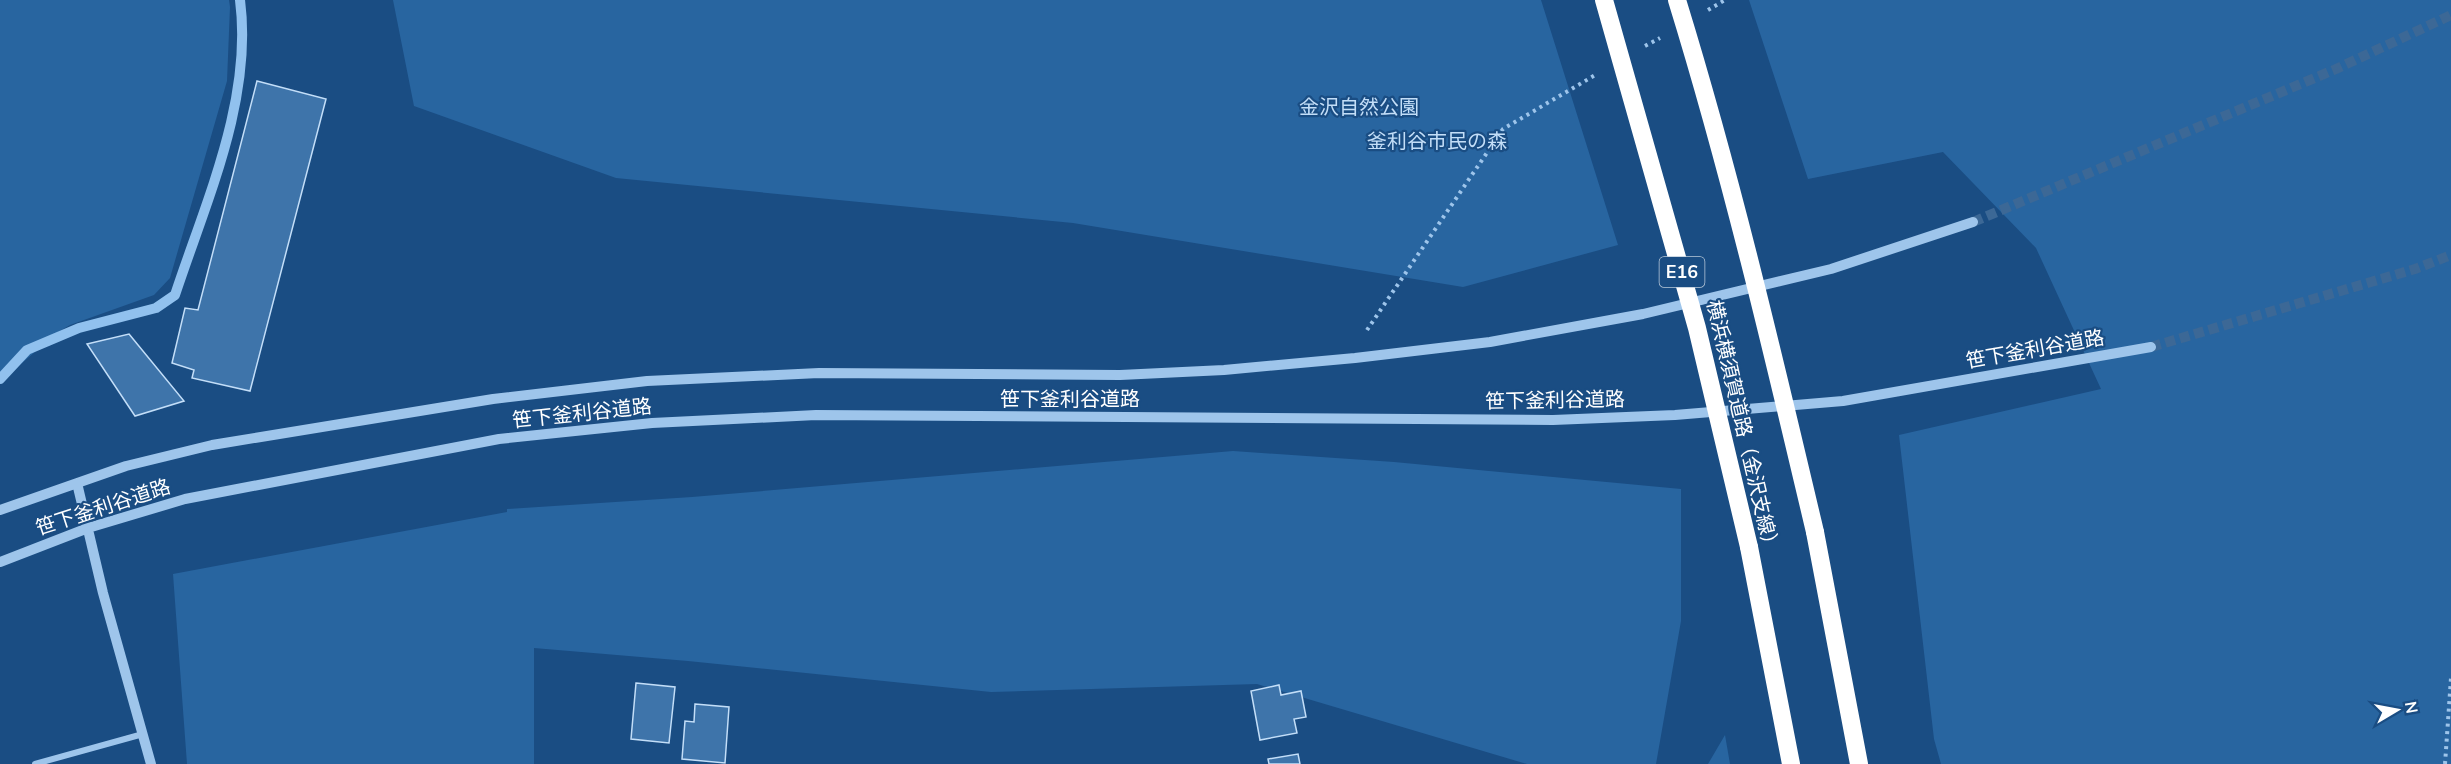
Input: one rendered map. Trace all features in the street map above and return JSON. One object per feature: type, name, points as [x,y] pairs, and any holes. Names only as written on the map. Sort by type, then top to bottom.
[{"type":"highway","name":"横浜横須賀道路（金沢支線）","points":[[1604,0],[1697,328],[1749,547],[1791,764]]},
{"type":"highway","points":[[1677,0],[1704,88],[1761,304],[1815,532],[1859,764]]},
{"type":"street","name":"笹下釜利谷道路","points":[[0,510],[126,466],[212,445],[493,399],[647,381],[819,373],[1120,375],[1189,372],[1354,358],[1490,342],[1643,314],[1831,269],[1973,222]]},
{"type":"street","name":"笹下釜利谷道路","points":[[0,562],[88,528],[185,499],[500,440],[652,423],[816,415],[1553,420],[1675,415],[1844,400],[2151,347]]},
{"type":"street","points":[[77,483],[103,593],[150,764]]},
{"type":"street","points":[[34,764],[143,734]]},
{"type":"path","points":[[1705,12],[1725,0]]},
{"type":"path","points":[[1644,47],[1664,35]]},
{"type":"path","points":[[1366,330],[1503,129],[1604,70]]},
{"type":"path","points":[[2445,764],[2451,678]]},
{"type":"green space","points":[[0,0],[229,0],[230,7],[227,81],[170,278],[154,295],[70,325],[58,332],[0,382]]},
{"type":"green space","name":"釜利谷市民の森","points":[[393,0],[1541,0],[1618,245],[1463,287],[1073,223],[616,178],[414,106]]},
{"type":"green space","points":[[1749,0],[2451,0],[2451,764],[1941,764],[1934,739],[1899,435],[2101,389],[2036,248],[1943,152],[1808,179]]},
{"type":"green space","points":[[1233,451],[1394,462],[1681,489],[1681,621],[1656,764],[1527,764],[1257,684],[991,692],[688,661],[534,648],[534,764],[187,764],[173,574],[507,512],[507,509],[692,497]]},
{"type":"green space","points":[[1725,735],[1730,764],[1708,764]]},
{"type":"building","points":[[257,81],[326,99],[250,391],[192,378],[194,370],[172,363],[185,308],[198,310]]},
{"type":"building","points":[[129,334],[184,401],[135,416],[87,344]]},
{"type":"building","points":[[636,683],[675,687],[669,743],[631,739]]},
{"type":"building","points":[[1279,685],[1281,695],[1301,691],[1306,717],[1294,719],[1297,733],[1260,740],[1251,691]]},
{"type":"building","points":[[695,704],[729,707],[725,763],[682,759],[685,721],[694,722]]},
{"type":"building","points":[[1298,754],[1300,764],[1269,764],[1268,759]]},
{"type":"waterway","points":[[0,379],[27,350],[79,328],[156,308],[175,295],[213,187],[233,112],[240,75],[242,38],[240,0]]},
{"type":"tunnel","points":[[1973,222],[2336,69],[2451,15]]},
{"type":"tunnel","points":[[2151,347],[2415,269],[2451,255]]},
{"type":"park label","name":"金沢自然公園","points":[[1359,107]]}]
